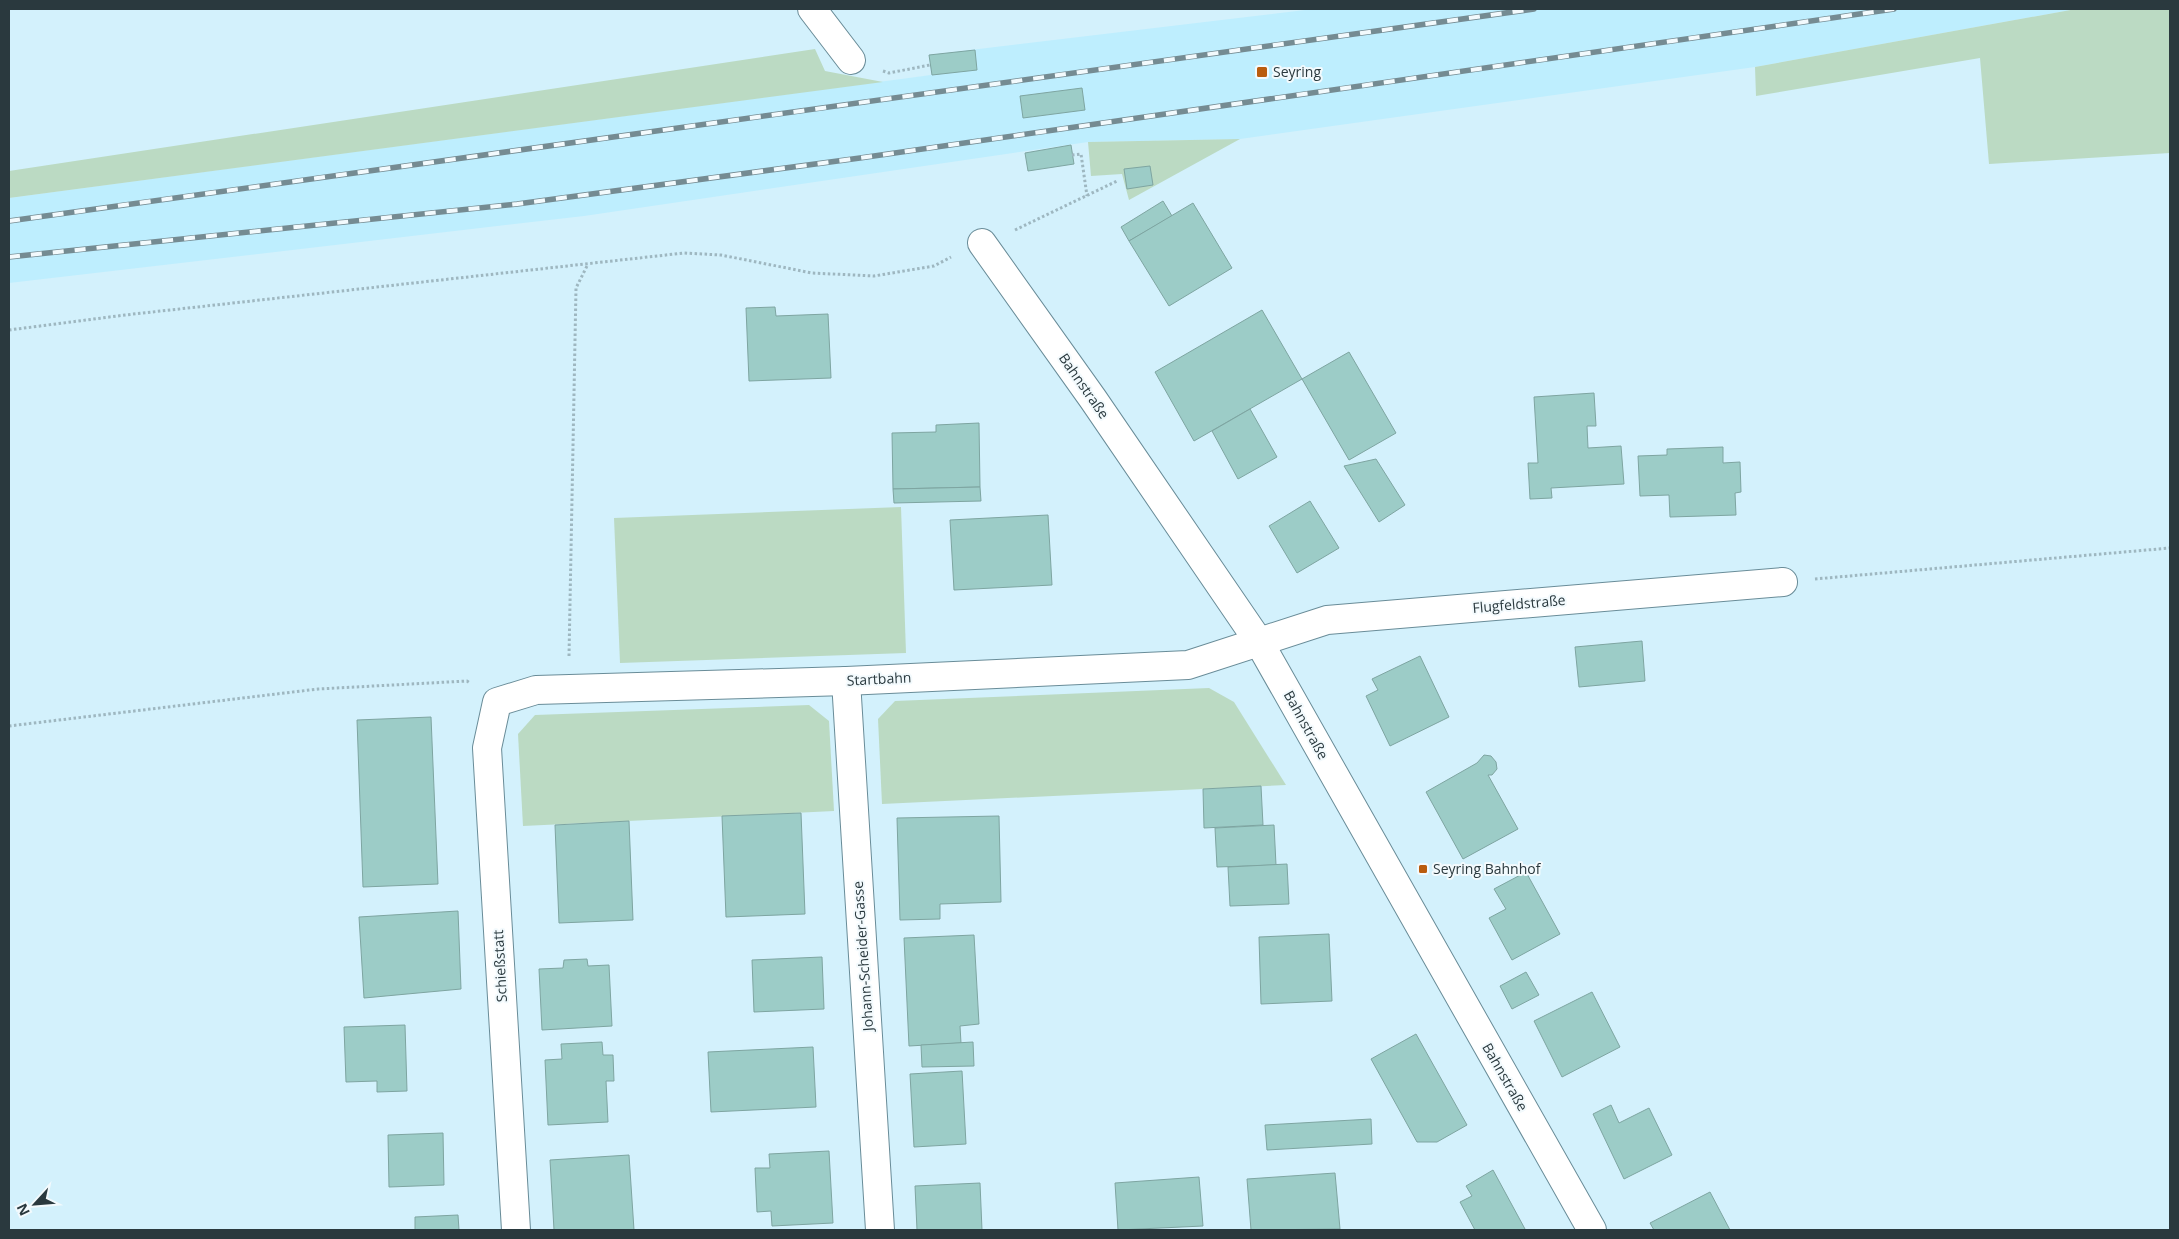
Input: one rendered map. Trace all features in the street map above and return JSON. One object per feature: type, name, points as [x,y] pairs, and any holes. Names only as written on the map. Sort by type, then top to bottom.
[{"type":"street","points":[[812,9],[851,60]]},
{"type":"street","name":"Bahnstraße","points":[[982,243],[1093,399],[1259,642],[1592,1230]]},
{"type":"street","name":"Flugfeldstraße","points":[[1259,642],[1327,620],[1783,582]]},
{"type":"street","name":"Startbahn","points":[[497,702],[536,690],[846,681],[1188,665],[1259,642]]},
{"type":"street","name":"Johann-Scheider-Gasse","points":[[846,681],[880,1230]]},
{"type":"street","name":"Schießstatt","points":[[497,702],[487,748],[516,1230]]},
{"type":"path","points":[[851,60],[889,73],[930,65]]},
{"type":"path","points":[[1072,155],[1081,154],[1087,196]]},
{"type":"path","points":[[9,330],[125,315],[684,253],[721,255],[812,273],[874,276],[934,266],[982,243],[1027,226],[1117,181]]},
{"type":"path","points":[[568,689],[576,288],[588,264]]},
{"type":"path","points":[[1783,582],[2170,548]]},
{"type":"path","points":[[9,726],[318,689],[467,681],[497,702]]},
{"type":"shaded area","points":[[1313,9],[2076,9],[1755,67],[1240,139],[1088,142],[584,216],[9,283],[9,198],[931,75],[929,55]]},
{"type":"green space","points":[[2076,9],[2170,9],[2170,153],[1989,164],[1980,58],[1756,96],[1755,67]]},
{"type":"green space","points":[[815,49],[825,71],[883,82],[9,198],[9,171]]},
{"type":"green space","points":[[1240,139],[1129,200],[1122,174],[1091,176],[1088,142]]},
{"type":"green space","points":[[901,507],[906,653],[620,663],[614,518]]},
{"type":"green space","points":[[1209,688],[1234,702],[1286,785],[882,804],[878,719],[895,701]]},
{"type":"green space","points":[[809,705],[829,721],[834,811],[523,826],[518,734],[535,715]]},
{"type":"building","points":[[975,50],[977,70],[932,75],[929,55]]},
{"type":"building","points":[[1082,88],[1085,110],[1023,118],[1020,96]]},
{"type":"building","points":[[1071,145],[1074,164],[1028,171],[1025,153]]},
{"type":"building","points":[[1150,166],[1153,185],[1127,189],[1124,169]]},
{"type":"building","points":[[1163,201],[1172,216],[1129,241],[1121,227]]},
{"type":"building","points":[[1193,203],[1232,268],[1169,306],[1129,241]]},
{"type":"building","points":[[775,307],[776,316],[828,314],[831,378],[749,381],[746,308]]},
{"type":"building","points":[[1262,310],[1302,379],[1194,441],[1155,372]]},
{"type":"building","points":[[1349,352],[1396,433],[1349,460],[1302,379]]},
{"type":"building","points":[[1594,393],[1596,426],[1587,426],[1588,448],[1621,446],[1624,484],[1551,488],[1552,498],[1530,499],[1528,463],[1538,463],[1534,397]]},
{"type":"building","points":[[1250,409],[1277,457],[1238,479],[1212,431]]},
{"type":"building","points":[[979,423],[980,487],[893,489],[892,433],[936,432],[936,425]]},
{"type":"building","points":[[1723,447],[1723,463],[1740,462],[1741,492],[1735,493],[1736,515],[1670,517],[1669,495],[1640,496],[1638,456],[1667,455],[1667,449]]},
{"type":"building","points":[[1376,459],[1405,505],[1379,522],[1344,466]]},
{"type":"building","points":[[980,487],[981,501],[894,503],[893,489]]},
{"type":"building","points":[[1310,501],[1339,548],[1297,573],[1269,526]]},
{"type":"building","points":[[1048,515],[1052,585],[954,590],[950,520]]},
{"type":"building","points":[[1642,641],[1645,681],[1579,687],[1575,647]]},
{"type":"building","points":[[1420,656],[1449,717],[1390,746],[1366,696],[1378,690],[1372,679]]},
{"type":"building","points":[[431,717],[438,884],[363,887],[357,720]]},
{"type":"building","points":[[1484,755],[1491,756],[1496,762],[1497,769],[1492,775],[1488,775],[1518,829],[1463,859],[1426,792],[1477,763]]},
{"type":"building","points":[[1261,786],[1263,825],[1204,828],[1203,789]]},
{"type":"building","points":[[801,813],[805,914],[726,917],[722,816]]},
{"type":"building","points":[[999,816],[1001,902],[940,904],[940,919],[900,920],[897,818]]},
{"type":"building","points":[[629,821],[633,920],[559,923],[555,825]]},
{"type":"building","points":[[1274,825],[1276,865],[1217,867],[1215,828]]},
{"type":"building","points":[[1287,864],[1289,904],[1230,906],[1228,867]]},
{"type":"building","points":[[1526,872],[1560,934],[1512,960],[1489,918],[1506,909],[1494,889]]},
{"type":"building","points":[[458,911],[461,989],[364,998],[359,917]]},
{"type":"building","points":[[1329,934],[1332,1001],[1261,1004],[1259,937]]},
{"type":"building","points":[[974,935],[979,1024],[960,1026],[961,1043],[909,1046],[904,938]]},
{"type":"building","points":[[822,957],[824,1009],[754,1012],[752,960]]},
{"type":"building","points":[[587,959],[588,966],[609,965],[612,1026],[542,1030],[539,969],[563,968],[564,960]]},
{"type":"building","points":[[1526,972],[1539,995],[1512,1009],[1500,986]]},
{"type":"building","points":[[1592,992],[1620,1047],[1562,1077],[1534,1021]]},
{"type":"building","points":[[405,1025],[407,1091],[377,1092],[377,1081],[346,1082],[344,1027]]},
{"type":"building","points":[[1416,1034],[1467,1125],[1437,1142],[1417,1142],[1371,1059]]},
{"type":"building","points":[[602,1042],[603,1055],[613,1055],[614,1081],[606,1081],[608,1122],[548,1125],[545,1060],[562,1059],[561,1044]]},
{"type":"building","points":[[973,1042],[974,1066],[922,1067],[921,1045]]},
{"type":"building","points":[[813,1047],[816,1107],[711,1112],[708,1052]]},
{"type":"building","points":[[962,1071],[966,1144],[914,1147],[910,1074]]},
{"type":"building","points":[[1611,1105],[1619,1123],[1649,1108],[1672,1155],[1624,1179],[1593,1114]]},
{"type":"building","points":[[1371,1119],[1372,1144],[1267,1150],[1265,1125]]},
{"type":"building","points":[[443,1133],[444,1185],[389,1187],[388,1135]]},
{"type":"building","points":[[829,1151],[833,1223],[772,1226],[771,1211],[757,1212],[755,1168],[770,1168],[769,1154]]},
{"type":"building","points":[[629,1155],[634,1230],[554,1230],[550,1160]]},
{"type":"building","points":[[1493,1170],[1525,1229],[1475,1230],[1460,1202],[1472,1196],[1466,1186]]},
{"type":"building","points":[[1335,1173],[1340,1229],[1251,1230],[1247,1179]]},
{"type":"building","points":[[1199,1177],[1203,1226],[1118,1230],[1115,1183]]},
{"type":"building","points":[[980,1183],[982,1230],[917,1230],[915,1186]]},
{"type":"building","points":[[1710,1192],[1730,1230],[1654,1230],[1650,1223]]},
{"type":"building","points":[[458,1215],[459,1230],[415,1230],[415,1217]]},
{"type":"railway","points":[[9,221],[1534,9]]},
{"type":"railway","points":[[9,257],[517,204],[860,158],[1894,9]]},
{"type":"place","name":"Seyring","points":[[1262,72]]},
{"type":"place","name":"Seyring Bahnhof","points":[[1423,869]]}]
